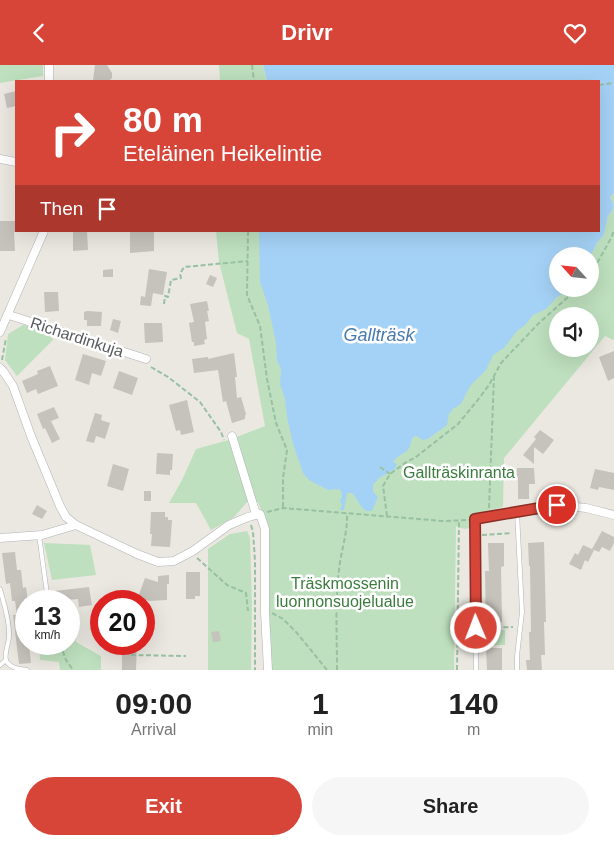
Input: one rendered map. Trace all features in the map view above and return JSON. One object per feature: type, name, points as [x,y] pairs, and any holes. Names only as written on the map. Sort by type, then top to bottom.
[{"type":"street","points":[[49,65],[49,80]]},
{"type":"street","points":[[0,159],[15,162]]},
{"type":"street","points":[[3,335],[8,315],[44,232]]},
{"type":"street","name":"Richardinkuja","points":[[8,315],[146,359]]},
{"type":"street","points":[[1,369],[13,386],[31,436],[60,505],[66,517],[76,525],[158,562],[174,561],[193,551],[229,525],[254,515]]},
{"type":"street","points":[[232,436],[254,515],[265,529],[265,611],[268,670]]},
{"type":"street","points":[[475,519],[557,505],[586,508],[614,515]]},
{"type":"street","points":[[0,538],[39,535],[76,525]]},
{"type":"lane","points":[[517,512],[522,612],[517,670]]},
{"type":"lane","points":[[475,519],[476,670]]},
{"type":"lane","points":[[39,535],[46,590]]},
{"type":"lane","points":[[0,589],[10,637],[6,650],[6,660],[11,666],[27,670]]},
{"type":"lane","points":[[0,665],[6,660]]},
{"type":"path","points":[[252,65],[254,80]]},
{"type":"path","points":[[600,85],[614,83]]},
{"type":"path","points":[[599,259],[614,231]]},
{"type":"path","points":[[248,232],[248,295],[260,325],[267,379],[276,423],[287,450],[283,478],[283,508]]},
{"type":"path","points":[[164,305],[165,296],[168,297],[170,280],[181,278],[180,274],[184,267],[248,261]]},
{"type":"path","points":[[386,516],[383,486],[390,474],[416,457],[458,424],[489,385],[500,363],[537,325],[569,297]]},
{"type":"path","points":[[1,369],[3,335]]},
{"type":"path","points":[[151,367],[168,377],[200,403],[221,432],[224,442]]},
{"type":"path","points":[[489,517],[494,375]]},
{"type":"path","points":[[380,467],[390,474]]},
{"type":"path","points":[[255,670],[256,561],[253,532],[254,515],[283,508],[443,521],[475,519]]},
{"type":"path","points":[[338,670],[336,609],[339,569],[347,525],[347,513]]},
{"type":"path","points":[[457,670],[459,521]]},
{"type":"path","points":[[475,536],[518,533]]},
{"type":"path","points":[[196,557],[227,585],[246,593],[248,611]]},
{"type":"path","points":[[265,611],[283,619],[327,670]]},
{"type":"path","points":[[476,628],[520,627]]},
{"type":"path","points":[[64,655],[73,670]]},
{"type":"path","points":[[131,655],[186,656]]},
{"type":"green space","points":[[0,65],[43,65],[43,76],[0,83]]},
{"type":"green space","points":[[219,65],[263,65],[267,80],[220,80]]},
{"type":"green space","points":[[614,193],[614,205],[610,197]]},
{"type":"green space","points":[[614,205],[614,340],[605,336],[599,343],[599,307],[549,307],[549,357],[588,357],[504,458],[503,507],[474,514],[475,527],[464,529],[456,526],[454,670],[271,670],[266,519],[258,502],[248,501],[234,517],[211,530],[196,503],[169,503],[196,449],[229,440],[265,426],[249,339],[237,333],[219,262],[216,232],[453,232],[549,294],[549,297],[556,298],[599,297],[599,247],[595,247],[604,235],[608,216]]},
{"type":"green space","points":[[23,325],[50,331],[53,340],[17,376],[5,360],[8,334]]},
{"type":"green space","points":[[247,531],[250,538],[252,605],[251,670],[208,670],[208,549],[230,534]]},
{"type":"green space","points":[[44,543],[90,545],[96,575],[52,580]]},
{"type":"green space","points":[[505,630],[505,645],[480,645],[480,631]]},
{"type":"green space","points":[[80,644],[90,650],[90,655],[101,656],[101,670],[60,670],[59,662],[40,660],[40,655],[80,655]]},
{"type":"water","name":"Gallträsk","points":[[263,65],[614,65],[614,193],[610,197],[614,205],[608,216],[604,235],[595,247],[549,247],[549,297],[558,297],[546,309],[533,315],[516,332],[504,348],[493,355],[486,370],[470,386],[461,404],[449,414],[447,425],[428,439],[423,440],[416,436],[412,438],[410,447],[393,462],[397,464],[395,469],[379,478],[373,485],[373,492],[378,497],[372,511],[366,511],[352,493],[347,493],[344,510],[340,510],[342,505],[340,501],[342,497],[341,491],[339,489],[328,490],[309,480],[303,473],[293,444],[285,399],[280,384],[281,369],[277,360],[276,343],[268,305],[260,282],[259,232],[600,232],[600,80],[267,80]]},
{"type":"building","points":[[95,65],[107,65],[112,73],[112,78],[110,80],[93,80]]},
{"type":"building","points":[[15,91],[15,106],[7,108],[4,94]]},
{"type":"building","points":[[0,221],[15,221],[15,251],[0,251]]},
{"type":"building","points":[[73,232],[87,232],[88,250],[73,251]]},
{"type":"building","points":[[130,232],[154,232],[154,251],[130,253]]},
{"type":"building","points":[[113,269],[113,277],[103,277],[103,270]]},
{"type":"building","points":[[149,269],[167,272],[163,295],[153,293],[151,306],[140,305],[141,296],[145,297]]},
{"type":"building","points":[[210,275],[217,278],[213,287],[206,284]]},
{"type":"building","points":[[44,292],[58,292],[59,311],[45,312]]},
{"type":"building","points":[[207,301],[209,321],[205,322],[207,339],[204,340],[205,344],[194,346],[189,323],[194,322],[190,304]]},
{"type":"building","points":[[84,312],[102,312],[101,326],[87,326],[87,320],[84,320]]},
{"type":"building","points":[[113,319],[121,321],[118,333],[110,330]]},
{"type":"building","points":[[144,323],[162,323],[163,342],[145,343]]},
{"type":"building","points":[[614,351],[614,378],[608,381],[599,357]]},
{"type":"building","points":[[234,353],[237,398],[241,397],[246,414],[245,419],[232,423],[226,401],[223,402],[218,370],[194,373],[192,359],[208,357],[208,359]]},
{"type":"building","points":[[83,354],[106,361],[101,376],[92,373],[89,385],[75,380]]},
{"type":"building","points":[[50,366],[58,386],[38,394],[36,389],[27,393],[22,381],[38,374],[37,371]]},
{"type":"building","points":[[119,371],[138,378],[132,395],[113,388]]},
{"type":"building","points":[[187,400],[194,432],[181,435],[180,430],[176,431],[169,405]]},
{"type":"building","points":[[54,407],[59,418],[51,421],[60,439],[52,443],[45,428],[43,429],[37,414]]},
{"type":"building","points":[[95,413],[102,415],[101,420],[110,423],[105,439],[96,436],[94,443],[86,441]]},
{"type":"building","points":[[540,430],[554,440],[543,454],[534,447],[534,464],[523,455],[536,439],[534,437]]},
{"type":"building","points":[[157,453],[173,454],[170,475],[156,474]]},
{"type":"building","points":[[113,464],[129,469],[123,491],[107,486]]},
{"type":"building","points":[[517,468],[534,468],[535,484],[529,484],[529,499],[518,499]]},
{"type":"building","points":[[595,469],[614,473],[614,490],[599,487],[598,490],[590,488]]},
{"type":"building","points":[[144,491],[151,491],[151,501],[144,501]]},
{"type":"building","points":[[37,505],[47,511],[42,519],[32,514]]},
{"type":"building","points":[[151,512],[165,512],[165,517],[168,517],[168,520],[172,520],[170,547],[151,546]]},
{"type":"building","points":[[602,531],[614,537],[614,543],[610,551],[602,547],[599,552],[592,549]]},
{"type":"building","points":[[544,542],[545,655],[541,655],[542,670],[527,670],[526,660],[530,660],[529,632],[531,632],[528,543]]},
{"type":"building","points":[[488,543],[504,543],[504,566],[501,567],[502,622],[486,623],[485,571],[489,571]]},
{"type":"building","points":[[583,545],[594,550],[588,562],[585,560],[581,570],[569,564],[575,553],[578,555]]},
{"type":"building","points":[[15,552],[17,570],[21,570],[23,588],[26,587],[26,590],[15,590],[15,601],[12,601],[10,583],[6,584],[2,553]]},
{"type":"building","points":[[186,572],[200,572],[200,596],[195,596],[195,599],[186,599]]},
{"type":"building","points":[[169,575],[167,600],[155,601],[155,590],[141,590],[145,578],[158,582],[158,576]]},
{"type":"building","points":[[89,587],[90,605],[80,607],[80,590],[64,590]]},
{"type":"building","points":[[13,615],[15,615],[15,631]]},
{"type":"building","points":[[219,631],[221,641],[213,642],[211,632]]},
{"type":"building","points":[[486,648],[502,648],[502,670],[487,670]]},
{"type":"building","points":[[18,655],[30,655],[31,663],[19,664]]},
{"type":"building","points":[[122,655],[137,655],[136,670],[122,670]]},
{"type":"route","points":[[476,628],[475,519],[557,505]]},
{"type":"park label","name":"Gallträskinranta","points":[[459,472]]},
{"type":"park label","name":"Träskmossenin luonnonsuojelualue","points":[[345,592]]}]
